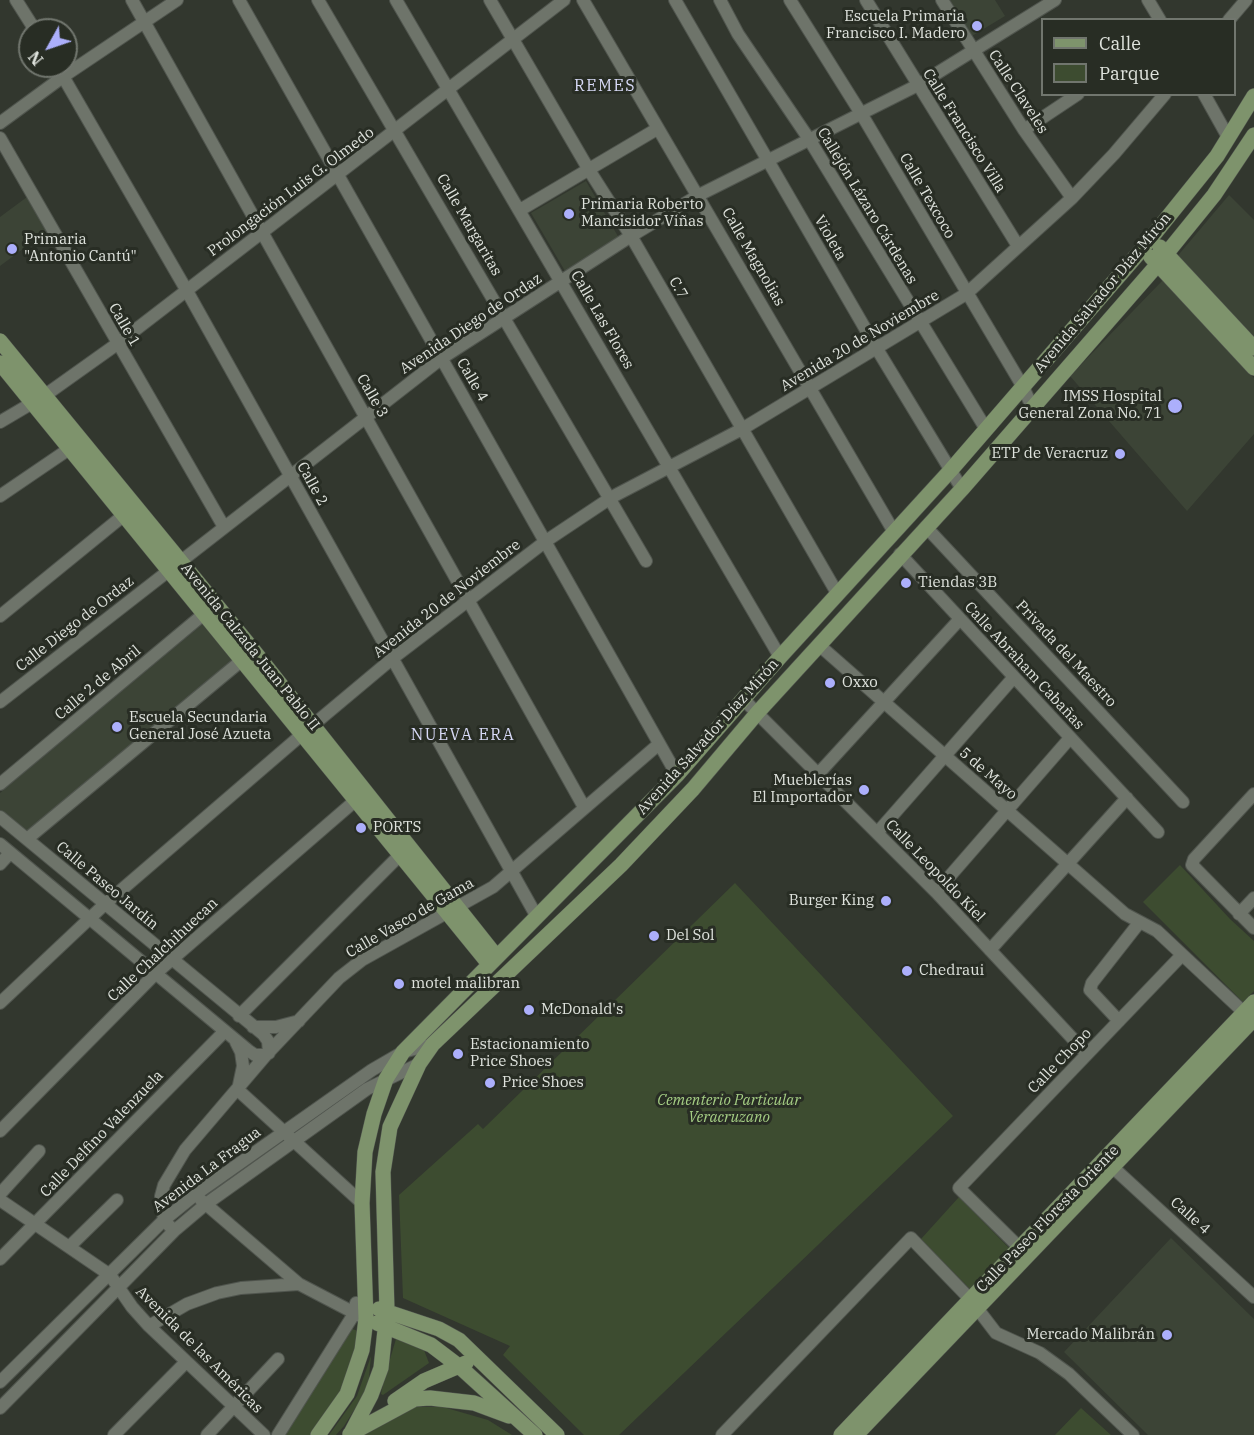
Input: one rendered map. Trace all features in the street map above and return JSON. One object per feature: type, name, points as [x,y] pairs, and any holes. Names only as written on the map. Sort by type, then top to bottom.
[{"type":"main road","name":"Avenida Salvador Díaz Mirón","points":[[318,1435],[347,1395],[362,1350],[357,1309],[365,1152],[374,1114],[386,1079],[403,1052],[677,775],[837,593],[950,471],[1147,243],[1217,156],[1254,96]]},
{"type":"main road","name":"Avenida Salvador Díaz Mirón","points":[[350,1435],[371,1395],[381,1368],[386,1319],[383,1172],[390,1127],[418,1064],[434,1044],[628,857],[693,789],[758,712],[900,554],[962,489],[1163,259],[1228,176],[1254,135]]},
{"type":"main road","points":[[1147,243],[1254,348]]},
{"type":"main road","points":[[1163,259],[1254,368]]},
{"type":"main road","name":"Avenida Calzada Juan Pablo II","points":[[0,341],[69,449],[130,510]]},
{"type":"main road","name":"Avenida Calzada Juan Pablo II","points":[[0,363],[38,400],[174,565],[215,604],[356,800],[400,855],[454,910]]},
{"type":"main road","name":"Avenida Calzada Juan Pablo II","points":[[174,565],[203,614],[241,661],[307,730],[492,960]]},
{"type":"main road","points":[[628,857],[622,849],[623,844],[637,825],[637,816]]},
{"type":"main road","name":"Calle Paseo Floresta Oriente","points":[[841,1435],[974,1304],[1251,1014]]},
{"type":"main road","name":"Calle Paseo Floresta Oriente","points":[[856,1435],[974,1304]]},
{"type":"main road","points":[[357,1309],[386,1319],[440,1329],[459,1340],[556,1435]]},
{"type":"main road","points":[[386,1319],[424,1341],[460,1367],[535,1435]]},
{"type":"main road","points":[[370,1423],[379,1412],[424,1381],[460,1367],[476,1357]]},
{"type":"main road","points":[[350,1435],[407,1403],[429,1398],[474,1403],[517,1419]]},
{"type":"street","points":[[16,0],[27,18]]},
{"type":"street","name":"Calle 3","points":[[132,0],[584,807]]},
{"type":"street","points":[[78,61],[177,0]]},
{"type":"street","name":"Calle 4","points":[[239,0],[677,775]]},
{"type":"street","name":"Calle Margaritas","points":[[318,0],[612,497],[646,561]]},
{"type":"street","name":"Calle Las Flores","points":[[396,0],[780,657]]},
{"type":"street","name":"C.7","points":[[490,0],[589,170],[631,236],[837,593]]},
{"type":"street","name":"Prolongación Luis G. Olmedo","points":[[0,422],[38,400],[117,344],[564,0]]},
{"type":"street","name":"Calle Magnolias","points":[[583,0],[894,532]]},
{"type":"street","name":"Violeta","points":[[675,0],[766,159],[962,489]]},
{"type":"street","name":"Callejón Lázaro Cárdenas","points":[[720,0],[738,34],[811,138],[986,429]]},
{"type":"street","name":"Calle Texcoco","points":[[790,0],[862,115],[1023,387],[1033,409]]},
{"type":"street","name":"Calle Francisco Villa","points":[[866,0],[1018,246]]},
{"type":"street","name":"Calle Claveles","points":[[942,0],[1024,130],[1072,198]]},
{"type":"street","name":"Avenida Diego de Ordaz","points":[[174,565],[442,358],[561,280],[699,195],[766,159],[862,115],[918,85],[1055,0]]},
{"type":"street","points":[[1148,0],[1159,18]]},
{"type":"street","points":[[1231,18],[1246,0]]},
{"type":"street","points":[[0,123],[53,78]]},
{"type":"street","name":"Calle 2","points":[[65,78],[187,291],[537,917]]},
{"type":"street","points":[[1024,130],[1075,96]]},
{"type":"street","name":"Avenida 20 de Noviembre","points":[[0,1003],[105,904],[307,730],[393,658],[546,541],[612,497],[670,468],[812,389],[966,294],[1072,198],[1114,154],[1163,96]]},
{"type":"street","points":[[1205,96],[1228,137]]},
{"type":"street","points":[[520,210],[657,129]]},
{"type":"street","name":"Calle 1","points":[[0,138],[224,527]]},
{"type":"street","points":[[0,496],[69,449]]},
{"type":"street","points":[[0,616],[130,510]]},
{"type":"street","name":"Privada del Maestro","points":[[926,527],[1183,802]]},
{"type":"street","name":"Calle Abraham Cabañas","points":[[900,554],[1158,832]]},
{"type":"street","name":"Calle Diego de Ordaz","points":[[0,702],[174,565]]},
{"type":"street","name":"Calle 2 de Abril","points":[[0,784],[215,604]]},
{"type":"street","points":[[819,773],[960,619]]},
{"type":"street","name":"5 de Mayo","points":[[819,645],[1067,864],[1139,923],[1153,927],[1251,1014]]},
{"type":"street","points":[[27,839],[241,661]]},
{"type":"street","points":[[877,833],[1014,677]]},
{"type":"street","name":"Calle Leopoldo Kiel","points":[[743,699],[936,892],[1087,1054]]},
{"type":"street","points":[[936,892],[1070,738]]},
{"type":"street","name":"Calle Vasco de Gama","points":[[164,1220],[161,1196],[164,1185],[185,1150],[267,1054],[339,978],[362,960],[487,891],[659,744]]},
{"type":"street","points":[[1254,794],[1192,865],[1254,928]]},
{"type":"street","points":[[990,950],[1127,798]]},
{"type":"street","name":"Calle Chalchihuecan","points":[[0,1131],[155,974],[356,800]]},
{"type":"street","name":"Calle Paseo Jardín","points":[[0,817],[254,1027],[268,1041],[267,1054]]},
{"type":"street","points":[[0,844],[255,1055],[267,1054]]},
{"type":"street","points":[[0,864],[10,853]]},
{"type":"street","points":[[239,1016],[400,855]]},
{"type":"street","points":[[1239,914],[1254,898]]},
{"type":"street","points":[[1119,1021],[1090,990],[1092,983],[1139,923]]},
{"type":"street","name":"Calle Chopo","points":[[1024,1252],[959,1188],[1182,955]]},
{"type":"street","points":[[254,1027],[276,1027],[300,1021]]},
{"type":"street","points":[[230,1035],[242,1052],[243,1066],[238,1090],[362,1203]]},
{"type":"street","name":"Calle Delfino Valenzuela","points":[[0,1259],[230,1035]]},
{"type":"street","name":"Avenida La Fragua","points":[[0,1408],[174,1232],[206,1204],[372,1070],[403,1052],[434,1044]]},
{"type":"street","name":"Avenida La Fragua","points":[[0,1382],[164,1220],[196,1194],[289,1135],[386,1079],[418,1064]]},
{"type":"street","points":[[0,1194],[39,1151]]},
{"type":"street","name":"Calle 4","points":[[1109,1164],[1254,1297]]},
{"type":"street","points":[[196,1194],[299,1284],[357,1309],[278,1435]]},
{"type":"street","name":"Avenida de las Américas","points":[[0,1200],[110,1275],[119,1290],[149,1326],[264,1435]]},
{"type":"street","points":[[69,1247],[117,1200]]},
{"type":"street","points":[[164,1220],[174,1232]]},
{"type":"street","points":[[722,1435],[911,1238],[974,1304],[996,1333],[1040,1353],[1070,1374],[1133,1435]]},
{"type":"street","points":[[149,1326],[187,1304],[217,1293],[241,1288],[299,1284]]},
{"type":"street","points":[[207,1435],[278,1359]]},
{"type":"street","points":[[114,1435],[186,1362]]},
{"type":"shaded area","name":"Escuela Primaria Francisco I. Madero","points":[[950,0],[995,0],[1005,16],[972,36]]},
{"type":"shaded area","points":[[586,181],[619,238],[565,271],[531,213]]},
{"type":"shaded area","points":[[1229,195],[1254,220],[1254,341],[1175,259]]},
{"type":"shaded area","name":"Primaria \"Antonio Cantú\"","points":[[27,197],[47,231],[0,266],[0,217]]},
{"type":"shaded area","name":"IMSS Hospital General Zona No. 71","points":[[1164,279],[1254,378],[1254,434],[1187,511],[1070,376]]},
{"type":"shaded area","name":"Escuela Secundaria General José Azueta","points":[[204,623],[235,660],[26,834],[0,812],[0,793]]},
{"type":"shaded area","name":"Mercado Malibrán","points":[[1171,1238],[1254,1319],[1254,1435],[1148,1435],[1064,1352]]},
{"type":"green space","points":[[1180,865],[1230,919],[1254,941],[1254,991],[1243,1002],[1143,902]]},
{"type":"green space","name":"Cementerio Particular Veracruzano","points":[[735,883],[953,1116],[619,1435],[584,1435],[503,1355],[510,1346],[403,1298],[399,1195],[478,1124],[483,1129]]},
{"type":"green space","points":[[959,1197],[1009,1248],[971,1290],[921,1239]]},
{"type":"green space","points":[[348,1328],[359,1331],[353,1373],[315,1435],[283,1435]]},
{"type":"green space","points":[[396,1339],[422,1345],[429,1363],[383,1395],[381,1394],[384,1379]]},
{"type":"green space","points":[[371,1356],[368,1388],[344,1426],[336,1435],[329,1435],[357,1396]]},
{"type":"green space","points":[[410,1407],[443,1407],[488,1420],[512,1435],[363,1435]]},
{"type":"green space","points":[[1081,1408],[1111,1435],[1055,1435]]},
{"type":"place","name":"Escuela Primaria Francisco I. Madero","points":[[977,26]]},
{"type":"place","name":"Primaria Roberto Mancisidor Viñas","points":[[569,214]]},
{"type":"place","name":"Primaria \"Antonio Cantú\"","points":[[12,249]]},
{"type":"place","name":"IMSS Hospital General Zona No. 71","points":[[1175,406]]},
{"type":"place","name":"ETP de Veracruz","points":[[1120,454]]},
{"type":"place","name":"Tiendas 3B","points":[[906,583]]},
{"type":"place","name":"Oxxo","points":[[830,683]]},
{"type":"place","name":"Escuela Secundaria General José Azueta","points":[[117,727]]},
{"type":"place","name":"Mueblerías El Importador","points":[[864,790]]},
{"type":"place","name":"PORTS","points":[[361,828]]},
{"type":"place","name":"Burger King","points":[[886,901]]},
{"type":"place","name":"Del Sol","points":[[654,936]]},
{"type":"place","name":"Chedraui","points":[[907,971]]},
{"type":"place","name":"motel malibran","points":[[399,984]]},
{"type":"place","name":"McDonald's","points":[[529,1010]]},
{"type":"place","name":"Estacionamiento Price Shoes","points":[[458,1054]]},
{"type":"place","name":"Price Shoes","points":[[490,1083]]},
{"type":"place","name":"Mercado Malibrán","points":[[1167,1335]]},
{"type":"district","name":"REMES","points":[[605,86]]},
{"type":"district","name":"NUEVA ERA","points":[[463,735]]}]
